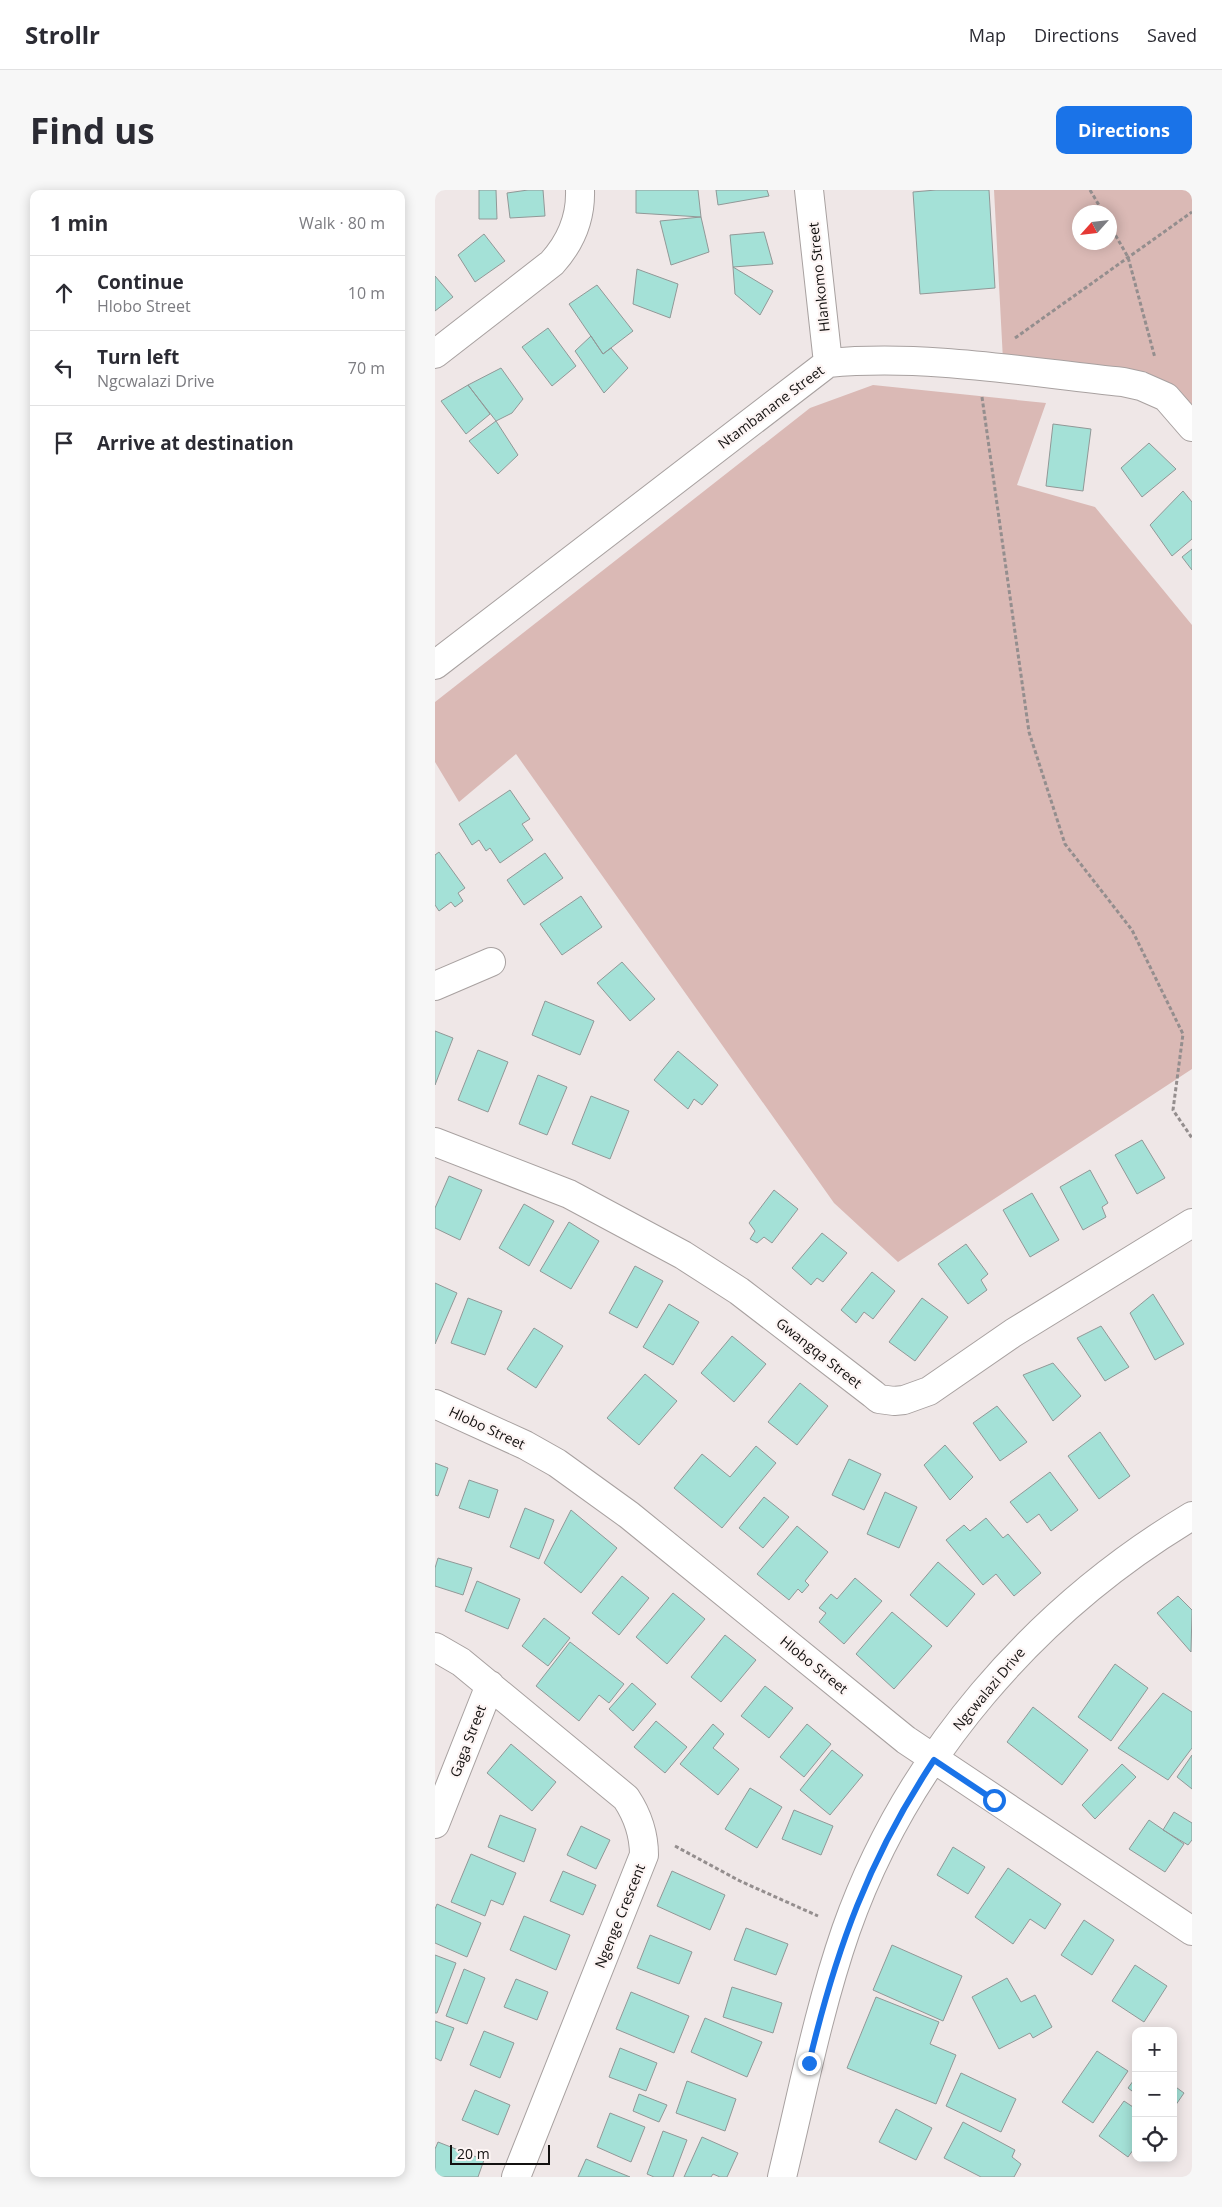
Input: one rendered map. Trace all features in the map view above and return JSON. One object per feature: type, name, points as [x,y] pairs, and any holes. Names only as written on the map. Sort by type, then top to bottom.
[{"type":"street","points":[[435,354],[560,254],[576,227],[581,190]]},
{"type":"street","name":"Hlankomo Street","points":[[809,190],[829,363]]},
{"type":"street","name":"Ntambanane Street","points":[[435,665],[829,363],[875,360],[977,366],[1123,382],[1141,386],[1166,397],[1192,427]]},
{"type":"street","points":[[435,986],[491,962]]},
{"type":"street","name":"Gwangqa Street","points":[[435,1142],[569,1194],[683,1255],[739,1291],[873,1394],[887,1401],[904,1400],[929,1391],[1013,1333],[1192,1223]]},
{"type":"street","name":"Hlobo Street","points":[[435,1404],[525,1445],[557,1463],[629,1515],[906,1740],[1189,1925]]},
{"type":"street","name":"Ngcwalazi Drive","points":[[782,2177],[819,2020],[847,1928],[886,1840],[906,1802],[969,1709],[1027,1644],[1101,1578],[1192,1516]]},
{"type":"street","name":"Ngenge Crescent","points":[[435,1647],[461,1662],[626,1798],[640,1822],[644,1835],[645,1855],[515,2177]]},
{"type":"street","name":"Gaga Street","points":[[435,1824],[489,1685]]},
{"type":"path","points":[[1091,190],[1099,205]]},
{"type":"path","points":[[1192,212],[977,366],[1029,732],[1065,844],[1132,930],[1183,1034],[1173,1110],[1192,1138]]},
{"type":"path","points":[[1117,238],[1128,257],[1166,397]]},
{"type":"path","points":[[645,1855],[675,1846],[740,1881],[825,1919]]},
{"type":"shaded area","points":[[994,190],[1192,190],[1192,415],[1158,378],[1003,360]]},
{"type":"shaded area","points":[[873,385],[1046,403],[1017,485],[1095,507],[1192,625],[1192,1069],[898,1262],[834,1203],[516,754],[459,802],[435,762],[435,702],[810,408]]},
{"type":"building","points":[[479,190],[496,190],[497,219],[479,219]]},
{"type":"building","points":[[543,190],[545,216],[510,218],[507,193]]},
{"type":"building","points":[[636,190],[698,190],[701,217],[636,213]]},
{"type":"building","points":[[716,190],[767,190],[769,196],[718,205]]},
{"type":"building","points":[[989,190],[995,288],[920,294],[913,192]]},
{"type":"building","points":[[701,217],[709,252],[671,265],[660,221]]},
{"type":"building","points":[[764,232],[773,264],[733,267],[730,235]]},
{"type":"building","points":[[484,234],[505,261],[475,282],[458,255]]},
{"type":"building","points":[[733,267],[773,291],[760,315],[735,294]]},
{"type":"building","points":[[637,269],[678,284],[670,318],[633,304]]},
{"type":"building","points":[[435,276],[453,297],[435,311]]},
{"type":"building","points":[[597,285],[633,331],[603,354],[569,304]]},
{"type":"building","points":[[548,328],[576,366],[552,386],[522,347]]},
{"type":"building","points":[[591,336],[603,354],[611,348],[628,368],[604,393],[575,351]]},
{"type":"building","points":[[501,368],[523,399],[512,413],[496,421],[468,385]]},
{"type":"building","points":[[468,385],[490,414],[466,434],[441,401]]},
{"type":"building","points":[[496,421],[518,455],[498,474],[469,441]]},
{"type":"building","points":[[1053,424],[1091,429],[1083,491],[1046,486]]},
{"type":"building","points":[[1149,443],[1176,469],[1142,497],[1121,468]]},
{"type":"building","points":[[1183,491],[1192,502],[1192,539],[1172,556],[1150,525]]},
{"type":"building","points":[[1192,549],[1192,570],[1182,557]]},
{"type":"building","points":[[510,790],[530,819],[522,824],[533,840],[500,863],[490,848],[486,851],[479,840],[472,845],[459,824]]},
{"type":"building","points":[[439,852],[465,888],[458,893],[463,901],[455,907],[451,902],[439,911],[435,905],[435,855]]},
{"type":"building","points":[[545,853],[563,878],[524,905],[507,880]]},
{"type":"building","points":[[581,896],[602,927],[562,955],[540,924]]},
{"type":"building","points":[[622,962],[655,999],[630,1021],[597,983]]},
{"type":"building","points":[[545,1001],[594,1021],[580,1055],[532,1035]]},
{"type":"building","points":[[435,1031],[453,1038],[435,1085]]},
{"type":"building","points":[[478,1050],[508,1062],[488,1112],[458,1100]]},
{"type":"building","points":[[678,1051],[718,1085],[702,1105],[694,1099],[688,1109],[654,1080]]},
{"type":"building","points":[[538,1075],[567,1087],[547,1135],[519,1124]]},
{"type":"building","points":[[591,1096],[629,1111],[610,1159],[572,1144]]},
{"type":"building","points":[[1142,1140],[1165,1178],[1137,1194],[1115,1155]]},
{"type":"building","points":[[1090,1170],[1108,1203],[1102,1207],[1106,1217],[1083,1230],[1060,1187]]},
{"type":"building","points":[[449,1176],[482,1190],[460,1240],[435,1228],[435,1208]]},
{"type":"building","points":[[774,1190],[798,1209],[772,1243],[764,1237],[757,1243],[750,1239],[755,1231],[749,1223]]},
{"type":"building","points":[[1032,1193],[1059,1240],[1030,1257],[1003,1210]]},
{"type":"building","points":[[524,1204],[554,1221],[529,1266],[499,1248]]},
{"type":"building","points":[[569,1222],[599,1241],[571,1289],[540,1271]]},
{"type":"building","points":[[822,1233],[847,1253],[823,1282],[817,1278],[811,1285],[792,1268]]},
{"type":"building","points":[[966,1244],[988,1274],[981,1280],[987,1290],[968,1304],[938,1264]]},
{"type":"building","points":[[635,1266],[663,1281],[637,1328],[609,1313]]},
{"type":"building","points":[[872,1272],[895,1291],[873,1319],[864,1312],[856,1323],[841,1310]]},
{"type":"building","points":[[435,1283],[457,1293],[435,1344]]},
{"type":"building","points":[[1153,1294],[1184,1344],[1155,1360],[1130,1313]]},
{"type":"building","points":[[468,1298],[502,1311],[485,1355],[451,1343]]},
{"type":"building","points":[[922,1298],[948,1317],[915,1361],[889,1342]]},
{"type":"building","points":[[669,1304],[699,1322],[673,1365],[643,1347]]},
{"type":"building","points":[[1101,1326],[1129,1367],[1105,1381],[1077,1338]]},
{"type":"building","points":[[534,1328],[563,1346],[536,1388],[507,1369]]},
{"type":"building","points":[[732,1336],[766,1364],[734,1402],[701,1373]]},
{"type":"building","points":[[1053,1363],[1081,1396],[1053,1421],[1023,1375]]},
{"type":"building","points":[[645,1374],[677,1401],[639,1445],[607,1418]]},
{"type":"building","points":[[800,1383],[828,1406],[797,1445],[768,1422]]},
{"type":"building","points":[[997,1406],[1027,1442],[1000,1461],[973,1423]]},
{"type":"building","points":[[1100,1432],[1130,1476],[1099,1499],[1068,1456]]},
{"type":"building","points":[[945,1445],[973,1477],[950,1500],[924,1465]]},
{"type":"building","points":[[756,1446],[776,1463],[722,1528],[674,1488],[702,1454],[730,1477]]},
{"type":"building","points":[[849,1459],[881,1474],[864,1510],[832,1495]]},
{"type":"building","points":[[435,1463],[448,1468],[438,1496],[435,1495]]},
{"type":"building","points":[[1050,1472],[1078,1510],[1051,1531],[1039,1514],[1027,1523],[1010,1502]]},
{"type":"building","points":[[469,1480],[498,1490],[489,1518],[459,1508]]},
{"type":"building","points":[[885,1492],[917,1507],[899,1548],[867,1534]]},
{"type":"building","points":[[764,1497],[789,1517],[763,1548],[739,1528]]},
{"type":"building","points":[[525,1508],[554,1520],[539,1559],[510,1547]]},
{"type":"building","points":[[571,1510],[617,1548],[581,1593],[544,1563]]},
{"type":"building","points":[[986,1518],[1003,1538],[1008,1534],[1041,1573],[1014,1596],[996,1574],[983,1585],[946,1540],[964,1525],[970,1531]]},
{"type":"building","points":[[797,1526],[828,1552],[805,1581],[809,1585],[802,1593],[798,1589],[789,1600],[757,1574]]},
{"type":"building","points":[[438,1558],[472,1568],[463,1595],[435,1586],[435,1568]]},
{"type":"building","points":[[938,1562],[975,1594],[947,1627],[910,1595]]},
{"type":"building","points":[[622,1576],[649,1598],[619,1635],[592,1613]]},
{"type":"building","points":[[855,1578],[882,1601],[844,1644],[819,1622],[826,1613],[819,1608],[831,1594],[837,1599]]},
{"type":"building","points":[[477,1581],[520,1599],[508,1629],[465,1611]]},
{"type":"building","points":[[673,1593],[705,1619],[667,1664],[636,1637]]},
{"type":"building","points":[[1178,1596],[1192,1610],[1191,1652],[1157,1613]]},
{"type":"building","points":[[892,1612],[932,1646],[894,1689],[856,1654]]},
{"type":"building","points":[[544,1618],[570,1638],[548,1666],[522,1646]]},
{"type":"building","points":[[725,1635],[756,1660],[721,1702],[691,1677]]},
{"type":"building","points":[[570,1642],[624,1684],[609,1703],[599,1695],[579,1721],[536,1686]]},
{"type":"building","points":[[1115,1664],[1148,1688],[1111,1741],[1078,1717]]},
{"type":"building","points":[[632,1683],[656,1704],[633,1731],[609,1709]]},
{"type":"building","points":[[765,1686],[793,1708],[769,1738],[741,1716]]},
{"type":"building","points":[[1163,1693],[1192,1712],[1192,1748],[1168,1780],[1118,1748]]},
{"type":"building","points":[[1033,1707],[1088,1750],[1062,1785],[1007,1742]]},
{"type":"building","points":[[656,1721],[687,1747],[665,1773],[634,1747]]},
{"type":"building","points":[[713,1724],[724,1734],[713,1748],[739,1769],[718,1795],[680,1764]]},
{"type":"building","points":[[807,1724],[831,1744],[804,1777],[780,1757]]},
{"type":"building","points":[[511,1744],[556,1782],[532,1811],[487,1773]]},
{"type":"building","points":[[832,1750],[863,1775],[830,1815],[800,1790]]},
{"type":"building","points":[[1192,1755],[1192,1789],[1177,1777]]},
{"type":"building","points":[[1122,1764],[1136,1777],[1095,1819],[1082,1805]]},
{"type":"building","points":[[750,1788],[782,1807],[757,1848],[725,1829]]},
{"type":"building","points":[[794,1810],[833,1826],[821,1855],[782,1839]]},
{"type":"building","points":[[1174,1812],[1192,1823],[1192,1840],[1188,1845],[1163,1830]]},
{"type":"building","points":[[500,1815],[536,1829],[524,1862],[488,1847]]},
{"type":"building","points":[[1149,1820],[1184,1844],[1165,1872],[1129,1849]]},
{"type":"building","points":[[581,1826],[610,1840],[596,1869],[567,1855]]},
{"type":"building","points":[[953,1847],[985,1867],[968,1894],[937,1875]]},
{"type":"building","points":[[471,1854],[516,1873],[503,1905],[491,1900],[485,1916],[451,1902]]},
{"type":"building","points":[[1008,1868],[1061,1904],[1045,1929],[1030,1919],[1013,1944],[975,1917]]},
{"type":"building","points":[[563,1871],[596,1885],[583,1915],[550,1901]]},
{"type":"building","points":[[672,1871],[725,1895],[710,1930],[657,1906]]},
{"type":"building","points":[[437,1904],[481,1923],[467,1957],[435,1943],[435,1909]]},
{"type":"building","points":[[524,1916],[570,1935],[556,1970],[510,1950]]},
{"type":"building","points":[[1084,1920],[1114,1940],[1092,1975],[1061,1955]]},
{"type":"building","points":[[746,1928],[788,1944],[776,1975],[734,1960]]},
{"type":"building","points":[[650,1935],[692,1952],[679,1984],[637,1968]]},
{"type":"building","points":[[892,1945],[962,1976],[943,2021],[873,1990]]},
{"type":"building","points":[[435,1955],[456,1963],[437,2013],[435,2013]]},
{"type":"building","points":[[1135,1965],[1167,1986],[1144,2022],[1112,2001]]},
{"type":"building","points":[[464,1969],[485,1978],[467,2024],[446,2016]]},
{"type":"building","points":[[1007,1978],[1021,2002],[1035,1995],[1052,2027],[1033,2038],[1030,2033],[999,2049],[972,1997]]},
{"type":"building","points":[[516,1979],[548,1992],[537,2020],[504,2007]]},
{"type":"building","points":[[732,1987],[782,2003],[773,2033],[723,2017]]},
{"type":"building","points":[[631,1992],[689,2016],[674,2053],[616,2029]]},
{"type":"building","points":[[876,1997],[939,2022],[930,2044],[956,2055],[936,2104],[847,2068]]},
{"type":"building","points":[[705,2018],[762,2042],[747,2077],[691,2052]]},
{"type":"building","points":[[435,2021],[454,2028],[441,2061],[435,2058]]},
{"type":"building","points":[[484,2031],[514,2043],[500,2078],[470,2065]]},
{"type":"building","points":[[620,2048],[657,2063],[646,2091],[609,2077]]},
{"type":"building","points":[[1097,2051],[1128,2071],[1093,2123],[1062,2102]]},
{"type":"building","points":[[961,2073],[1016,2099],[1001,2132],[946,2106]]},
{"type":"building","points":[[687,2081],[736,2099],[725,2131],[676,2113]]},
{"type":"building","points":[[1132,2082],[1132,2091],[1128,2088]]},
{"type":"building","points":[[1177,2088],[1184,2093],[1177,2103]]},
{"type":"building","points":[[475,2090],[510,2105],[498,2135],[462,2120]]},
{"type":"building","points":[[639,2094],[667,2105],[659,2122],[633,2111]]},
{"type":"building","points":[[1124,2101],[1132,2106],[1132,2152],[1128,2157],[1099,2136]]},
{"type":"building","points":[[896,2109],[932,2128],[916,2160],[879,2142]]},
{"type":"building","points":[[610,2113],[645,2127],[631,2162],[597,2147]]},
{"type":"building","points":[[963,2122],[1015,2150],[1012,2157],[1021,2164],[1014,2177],[981,2177],[944,2158]]},
{"type":"building","points":[[663,2131],[687,2140],[673,2177],[654,2177],[647,2174]]},
{"type":"building","points":[[702,2137],[738,2153],[727,2177],[713,2174],[711,2177],[684,2177]]},
{"type":"building","points":[[438,2142],[484,2160],[478,2177],[435,2177],[435,2149]]},
{"type":"building","points":[[586,2159],[630,2177],[578,2177]]},
{"type":"route","points":[[809,2063],[832,1974],[847,1928],[861,1894],[906,1802],[934,1760],[994,1800]]}]
